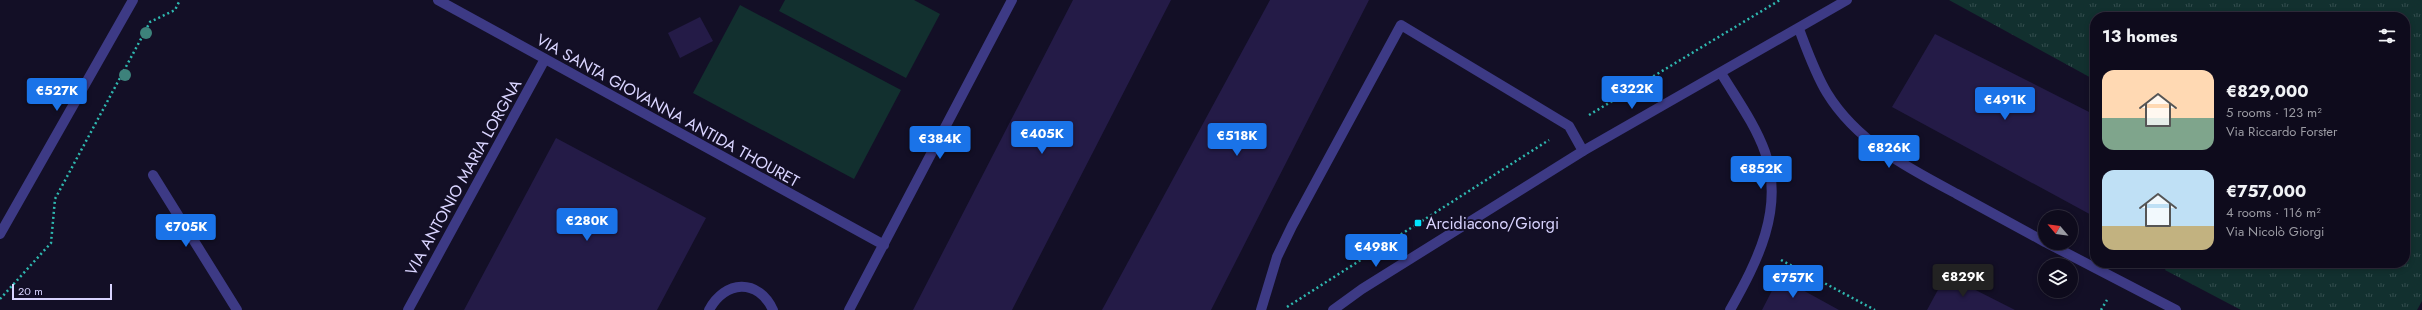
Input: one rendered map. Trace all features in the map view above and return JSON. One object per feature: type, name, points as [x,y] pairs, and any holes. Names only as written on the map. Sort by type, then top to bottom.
[{"type":"street","points":[[0,234],[133,0]]},
{"type":"street","name":"VIA SANTA GIOVANNA ANTIDA THOURET","points":[[438,0],[884,245]]},
{"type":"street","points":[[849,310],[1012,0]]},
{"type":"street","points":[[1333,310],[1362,289],[1583,151],[1848,0]]},
{"type":"street","points":[[1261,310],[1272,271],[1292,226],[1401,25],[1570,126],[1583,151]]},
{"type":"street","points":[[1799,29],[1814,67],[1828,94],[1849,121],[1866,138],[1917,174],[2038,238]]},
{"type":"street","name":"VIA ANTONIO MARIA LORGNA","points":[[408,310],[545,59]]},
{"type":"street","points":[[1721,73],[1757,135],[1769,167],[1772,190],[1771,208],[1761,250],[1730,310]]},
{"type":"street","points":[[153,175],[237,310]]},
{"type":"street","points":[[2061,250],[2090,265]]},
{"type":"street","points":[[2096,268],[2176,310]]},
{"type":"street","points":[[709,310],[722,293],[737,287],[757,291],[765,297],[773,310]]},
{"type":"path","points":[[0,299],[51,243],[55,199],[73,165],[150,22],[175,10],[180,0]]},
{"type":"path","points":[[1283,310],[1570,126],[1780,0]]},
{"type":"path","points":[[1761,250],[1875,310]]},
{"type":"green space","points":[[785,0],[914,0],[940,14],[906,78],[779,11]]},
{"type":"green space","points":[[1949,0],[2422,0],[2422,301],[2417,310],[2241,310],[2165,270],[2166,268],[2410,268],[2410,12],[2090,12],[2090,77]]},
{"type":"green space","points":[[740,5],[901,90],[854,179],[693,93]]},
{"type":"building","points":[[1073,0],[1171,0],[1012,310],[913,310]]},
{"type":"building","points":[[1270,0],[1369,0],[1211,310],[1102,310]]},
{"type":"building","points":[[700,17],[713,41],[680,58],[668,33]]},
{"type":"building","points":[[1935,34],[2090,112],[2090,214],[1892,107]]},
{"type":"building","points":[[556,138],[706,218],[657,310],[464,310]]},
{"type":"building","points":[[1946,275],[2015,310],[1927,310]]},
{"type":"building","points":[[1779,277],[1839,310],[1762,310]]},
{"type":"place","name":"Arcidiacono/Giorgi","points":[[1418,223]]}]
